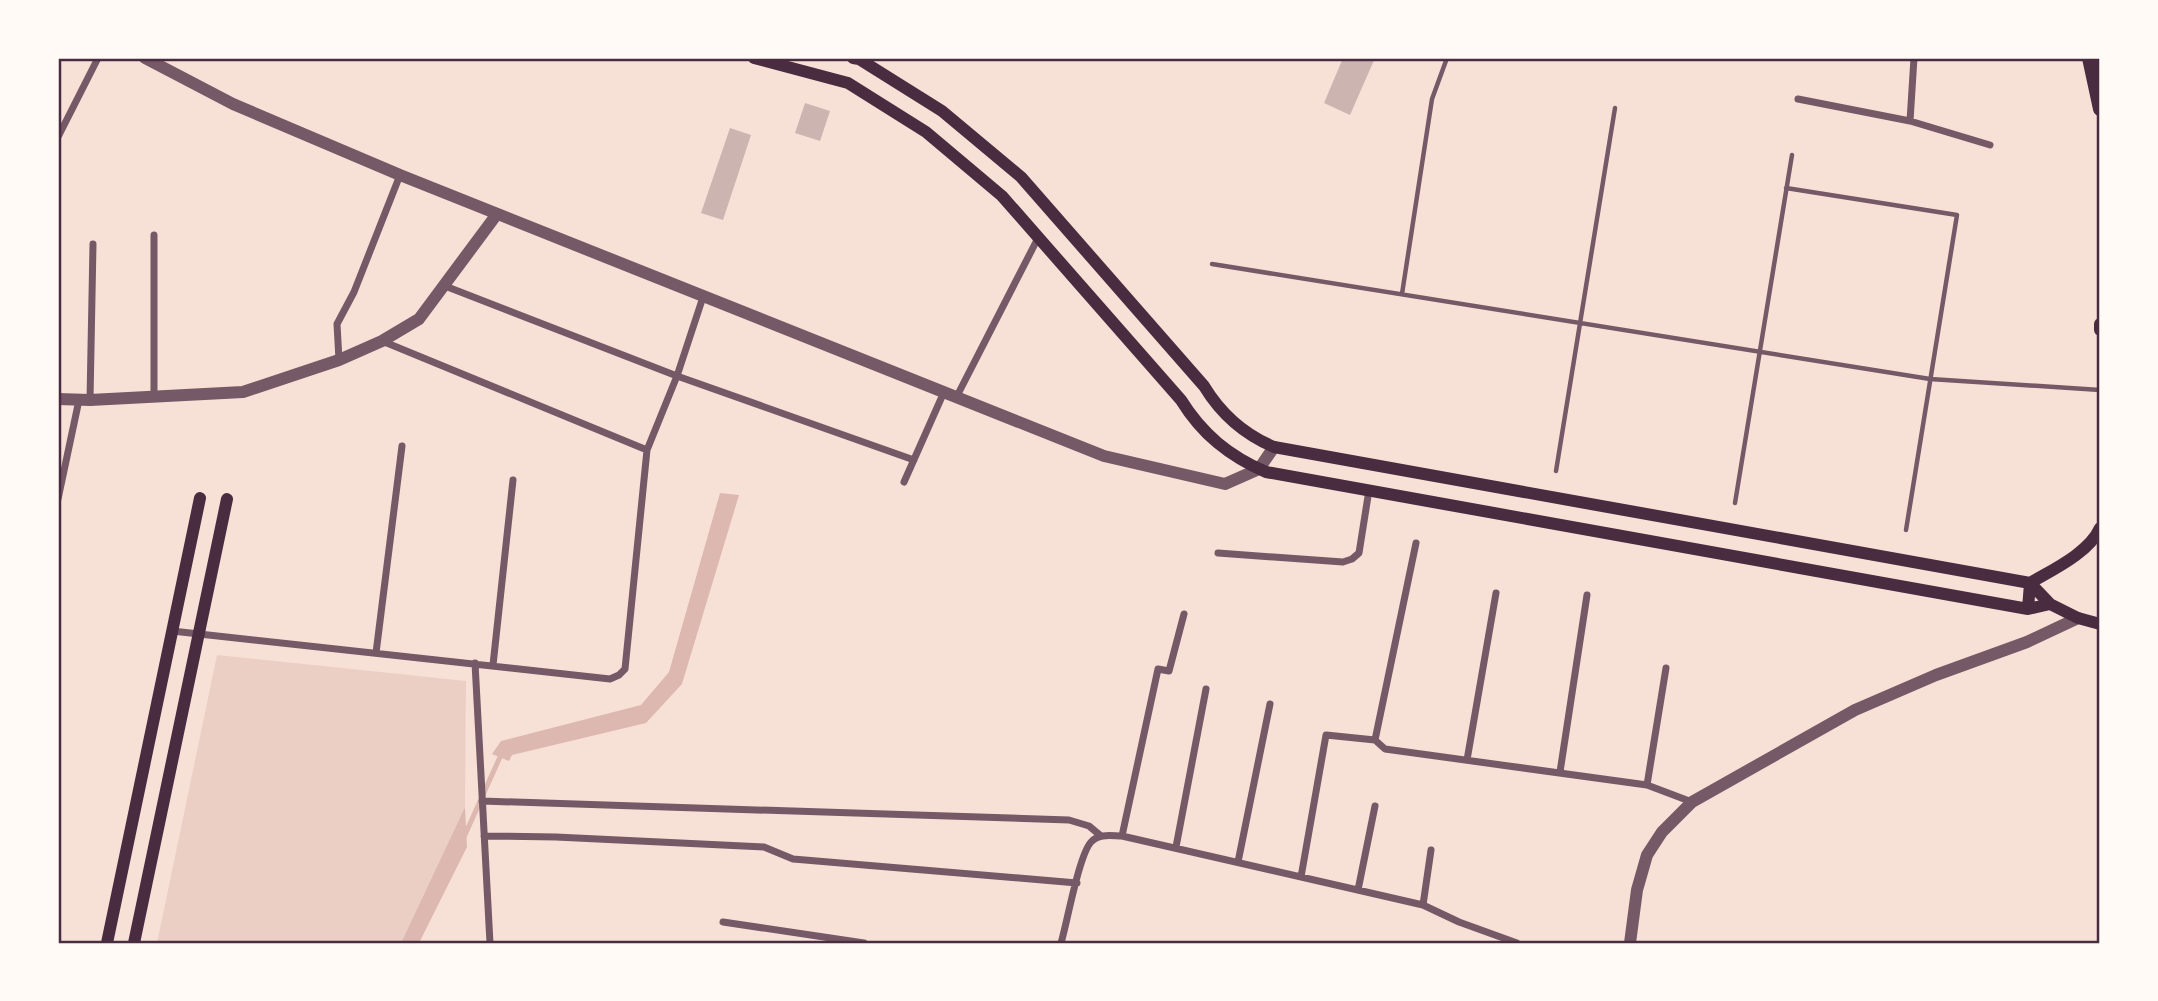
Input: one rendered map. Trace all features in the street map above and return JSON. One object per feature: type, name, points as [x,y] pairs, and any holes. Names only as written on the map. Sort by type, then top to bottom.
[{"type":"main road","points":[[754,58],[848,83],[926,132],[1002,196],[1181,400],[1206,433],[1231,454],[1266,472],[2028,609],[2050,604]]},
{"type":"main road","points":[[853,58],[859,59],[942,111],[1021,177],[1204,386],[1225,415],[1251,436],[1274,447],[2030,583],[2050,604],[2078,618],[2100,624]]},
{"type":"main road","points":[[2089,58],[2100,108]]},
{"type":"main road","points":[[2100,324],[2100,330]]},
{"type":"main road","points":[[107,943],[200,498]]},
{"type":"main road","points":[[134,943],[227,499]]},
{"type":"main road","points":[[2030,583],[2074,557],[2098,534],[2100,528]]},
{"type":"main road","points":[[2028,609],[2030,583]]},
{"type":"street","points":[[58,136],[98,58]]},
{"type":"street","points":[[145,58],[233,104],[400,175],[1104,456],[1224,484],[1259,469],[1274,447]]},
{"type":"street","points":[[1910,121],[1914,58]]},
{"type":"street","points":[[1798,99],[1910,121],[1990,145]]},
{"type":"street","points":[[339,360],[337,324],[354,292],[400,175]]},
{"type":"street","points":[[58,399],[243,392],[339,360],[382,341],[419,319],[497,214]]},
{"type":"street","points":[[154,235],[154,397]]},
{"type":"street","points":[[957,396],[1039,237]]},
{"type":"street","points":[[58,499],[85,400],[93,244]]},
{"type":"street","points":[[445,286],[677,376],[914,460]]},
{"type":"street","points":[[172,631],[610,679],[619,675],[625,669],[647,450],[677,376],[703,297]]},
{"type":"street","points":[[382,341],[647,450]]},
{"type":"street","points":[[904,482],[944,392]]},
{"type":"street","points":[[376,653],[402,446]]},
{"type":"street","points":[[493,665],[513,481]]},
{"type":"street","points":[[1218,553],[1342,562],[1352,559],[1359,553],[1369,490]]},
{"type":"street","points":[[1375,740],[1416,543]]},
{"type":"street","points":[[1467,760],[1496,593]]},
{"type":"street","points":[[1560,772],[1587,595]]},
{"type":"street","points":[[1122,836],[1158,669],[1169,671],[1184,614]]},
{"type":"street","points":[[1630,943],[1637,890],[1647,855],[1662,832],[1692,802],[1855,710],[1936,675],[2027,642],[2078,618]]},
{"type":"street","points":[[475,663],[490,943]]},
{"type":"street","points":[[1647,785],[1666,668]]},
{"type":"street","points":[[1176,847],[1206,689]]},
{"type":"street","points":[[1238,862],[1270,704]]},
{"type":"street","points":[[1301,877],[1326,735],[1375,740],[1385,750],[1647,785],[1692,802]]},
{"type":"street","points":[[482,801],[1069,821],[1089,826],[1101,836]]},
{"type":"street","points":[[1357,890],[1375,806]]},
{"type":"street","points":[[484,836],[764,847],[793,859],[1077,883]]},
{"type":"street","points":[[1061,943],[1083,858],[1091,842],[1101,836],[1122,836],[1176,847],[1423,905],[1459,922],[1517,943]]},
{"type":"street","points":[[1423,905],[1431,850]]},
{"type":"street","points":[[723,922],[864,943]]},
{"type":"lane","points":[[1402,294],[1432,99],[1447,58]]},
{"type":"lane","points":[[1556,471],[1615,108]]},
{"type":"lane","points":[[1735,503],[1791,155]]},
{"type":"lane","points":[[1786,188],[1957,215],[1906,530]]},
{"type":"lane","points":[[1212,264],[1930,379],[2100,390]]},
{"type":"shaded area","points":[[720,493],[739,495],[682,684],[646,723],[512,755],[509,761],[492,754],[501,741],[641,705],[669,672]]},
{"type":"shaded area","points":[[217,655],[466,681],[465,807],[401,943],[157,943]]},
{"type":"shaded area","points":[[465,807],[467,847],[419,943],[401,943]]},
{"type":"building","points":[[1343,58],[1375,58],[1350,115],[1324,103]]},
{"type":"building","points":[[805,103],[830,111],[820,141],[795,133]]},
{"type":"building","points":[[730,128],[751,135],[723,220],[701,213]]},
{"type":"waterway","points":[[464,837],[500,757],[505,752]]}]
